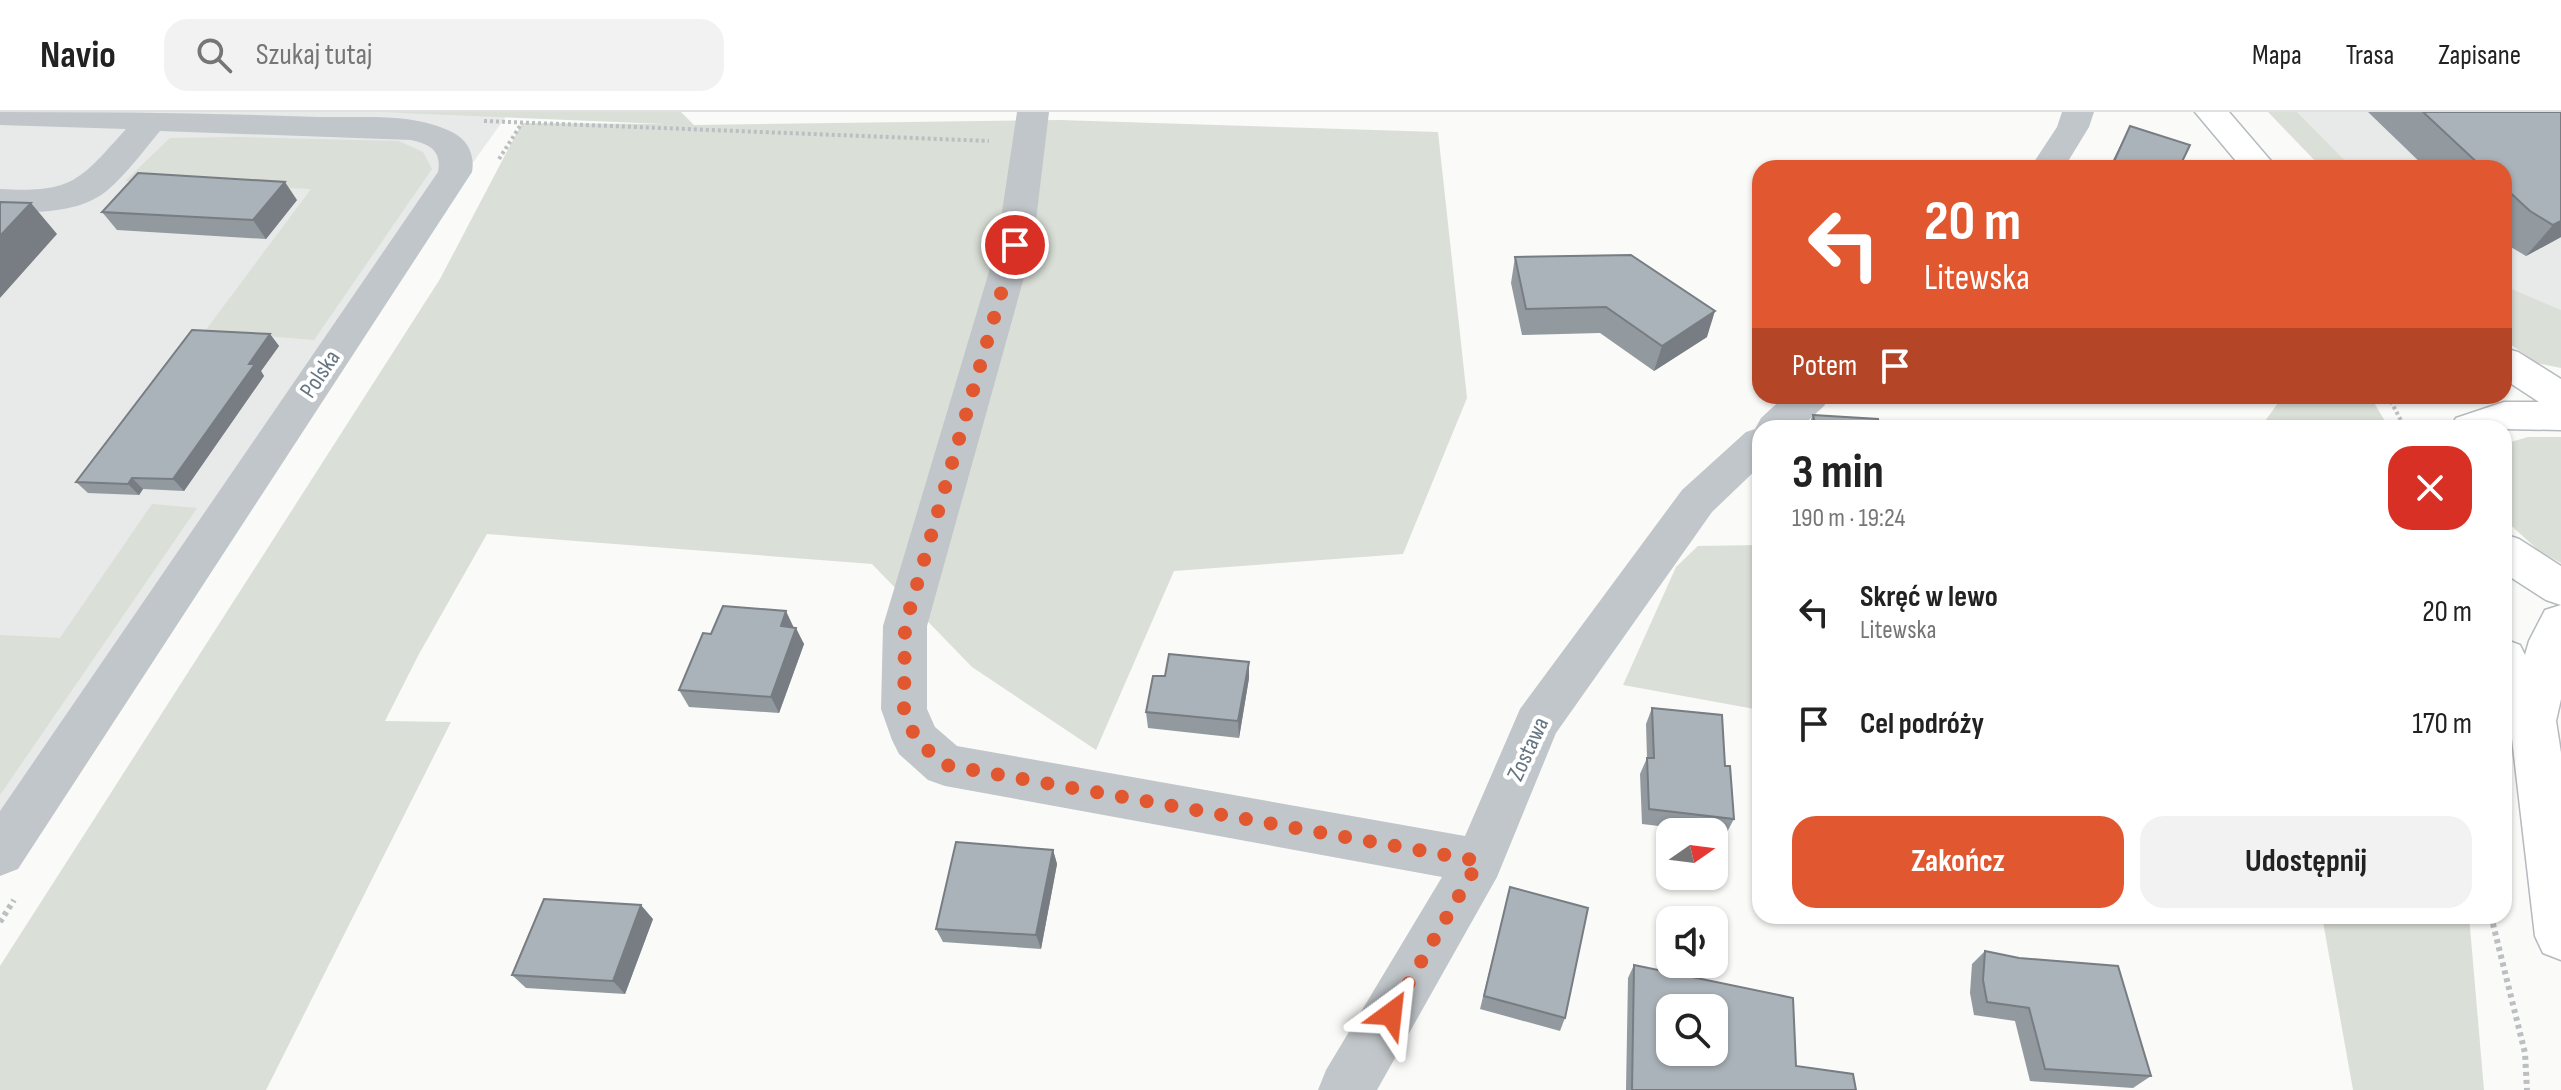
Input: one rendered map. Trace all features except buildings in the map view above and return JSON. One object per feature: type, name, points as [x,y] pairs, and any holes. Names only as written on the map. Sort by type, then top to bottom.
[{"type":"main road","points":[[2211,112],[2253,160]]},
{"type":"main road","points":[[2512,366],[2561,397]]},
{"type":"main road","points":[[2477,414],[2561,416]]},
{"type":"main road","points":[[2512,556],[2561,588]]},
{"type":"main road","points":[[2533,721],[2551,641],[2561,623]]},
{"type":"main road","points":[[2512,675],[2533,721],[2561,936]]},
{"type":"street","points":[[2052,160],[2073,127],[2078,112]]},
{"type":"street","points":[[0,115],[151,121]]},
{"type":"street","points":[[0,200],[52,201],[86,190],[97,182],[151,121]]},
{"type":"street","name":"Polska","points":[[0,853],[446,185],[459,161],[457,151],[449,143],[411,130],[151,121]]},
{"type":"street","points":[[1031,127],[1015,245],[905,626],[904,709],[916,740],[945,765],[1479,861]]},
{"type":"street","points":[[1784,420],[1801,404]]},
{"type":"street","name":"Zostawa","points":[[1346,1090],[1479,861],[1537,723],[1697,501],[1752,449]]},
{"type":"path","points":[[474,121],[1031,127]]},
{"type":"path","points":[[2493,924],[2525,1053],[2527,1090]]},
{"type":"shaded area","points":[[0,112],[507,115],[0,824]]},
{"type":"shaded area","points":[[379,112],[681,112],[694,125],[1059,120],[1438,132],[1467,398],[1403,554],[1174,571],[1096,750],[972,667],[872,564],[487,534],[385,721],[451,722],[266,1090],[0,1090],[0,966],[440,279],[522,123],[664,124]]},
{"type":"shaded area","points":[[2268,112],[2297,112],[2344,160],[2314,160]]},
{"type":"shaded area","points":[[2270,112],[2561,112],[2561,358],[2512,326],[2512,160],[2321,160]]},
{"type":"shaded area","points":[[170,138],[399,141],[423,152],[432,169],[314,340],[205,331],[311,189],[125,181]]},
{"type":"shaded area","points":[[2512,289],[2561,310],[2561,368],[2537,363],[2512,346]]},
{"type":"shaded area","points":[[2277,404],[2375,404],[2384,420],[2266,420]]},
{"type":"shaded area","points":[[2528,437],[2561,437],[2561,563],[2539,551],[2512,526],[2512,442]]},
{"type":"shaded area","points":[[152,504],[197,508],[0,795],[0,635],[60,638]]},
{"type":"shaded area","points":[[1752,545],[1752,709],[1623,685],[1676,567],[1698,546]]},
{"type":"shaded area","points":[[2323,924],[2470,924],[2484,1090],[2353,1090]]},
{"type":"route","points":[[1015,245],[905,626],[904,709],[916,740],[945,765],[1479,861],[1391,1014]]}]
